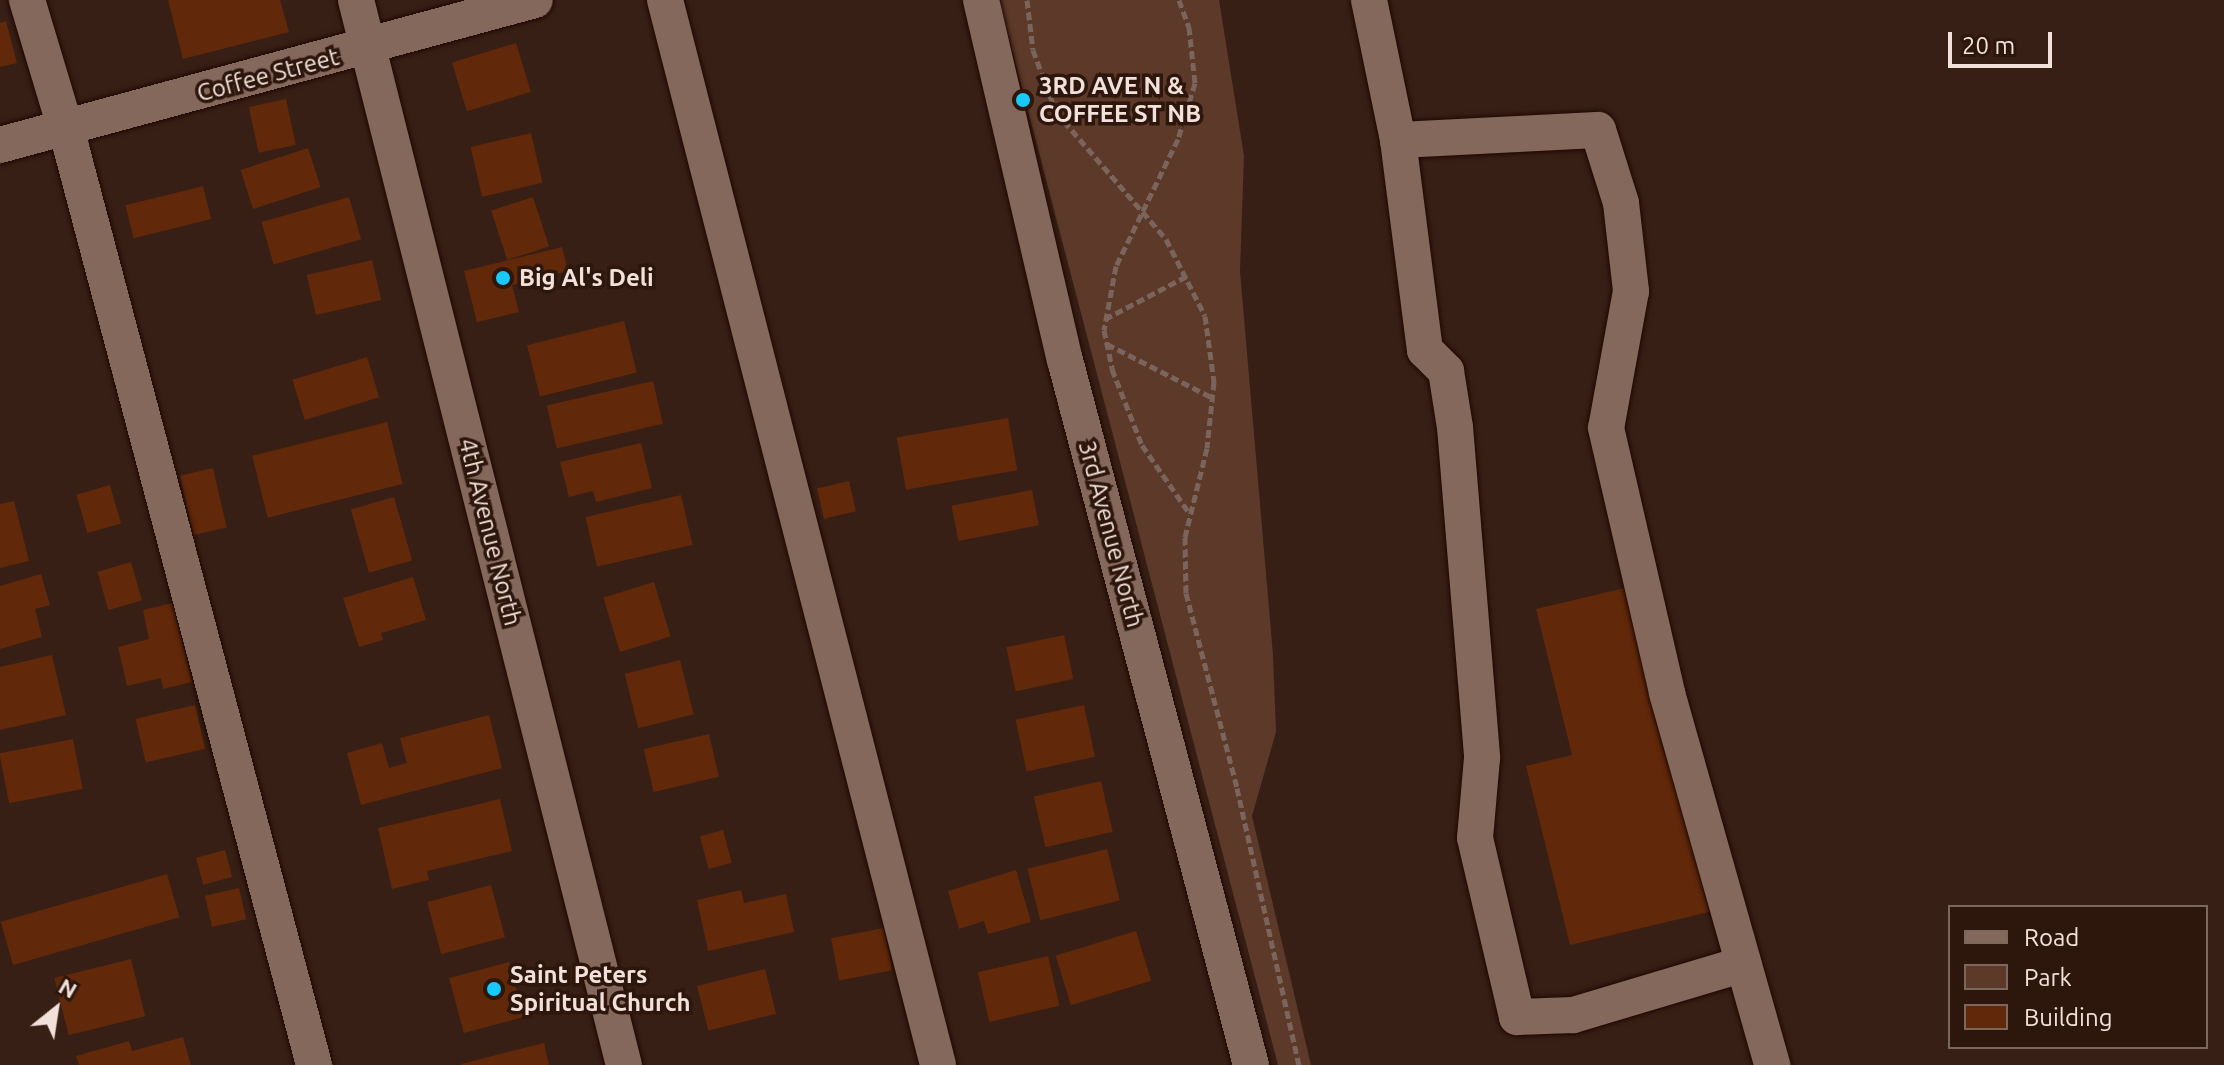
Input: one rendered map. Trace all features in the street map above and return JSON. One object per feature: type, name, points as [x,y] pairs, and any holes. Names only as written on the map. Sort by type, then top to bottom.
[{"type":"street","points":[[27,0],[66,129],[314,1065]]},
{"type":"street","name":"4th Avenue North","points":[[356,0],[624,1065]]},
{"type":"street","name":"Coffee Street","points":[[0,145],[369,48],[535,0]]},
{"type":"street","points":[[665,0],[938,1065]]},
{"type":"street","name":"3rd Avenue North","points":[[981,0],[1065,360],[1251,1065]]},
{"type":"street","points":[[1369,0],[1398,140],[1425,350],[1446,371],[1455,427],[1482,758],[1475,838],[1517,1017],[1573,1015],[1744,964]]},
{"type":"street","points":[[1398,140],[1598,130],[1621,203],[1631,291],[1606,428],[1667,693],[1772,1065]]},
{"type":"path","points":[[1027,0],[1033,50],[1056,112],[1166,239],[1205,316],[1213,398],[1183,565],[1191,626],[1237,788],[1299,1065]]},
{"type":"path","points":[[1179,0],[1189,27],[1195,83],[1178,139],[1116,266],[1105,319],[1107,344],[1142,445],[1190,515]]},
{"type":"path","points":[[1105,319],[1187,276]]},
{"type":"path","points":[[1107,344],[1213,398]]},
{"type":"green space","points":[[999,0],[1219,0],[1244,156],[1240,271],[1273,655],[1276,732],[1252,816],[1311,1065],[1278,1065]]},
{"type":"building","points":[[168,0],[280,0],[289,32],[183,59]]},
{"type":"building","points":[[6,21],[17,63],[0,67],[0,23]]},
{"type":"building","points":[[516,43],[531,92],[467,111],[452,63]]},
{"type":"building","points":[[286,99],[296,145],[259,153],[249,107]]},
{"type":"building","points":[[531,133],[542,183],[482,197],[471,147]]},
{"type":"building","points":[[308,148],[321,187],[253,209],[240,170]]},
{"type":"building","points":[[203,186],[211,219],[134,238],[125,205]]},
{"type":"building","points":[[349,197],[361,239],[274,264],[262,222]]},
{"type":"building","points":[[533,197],[549,246],[507,260],[491,211]]},
{"type":"building","name":"Big Al's Deli","points":[[562,247],[568,271],[512,285],[519,312],[477,322],[464,271]]},
{"type":"building","points":[[372,260],[381,300],[316,315],[307,275]]},
{"type":"building","points":[[624,321],[637,372],[540,397],[527,345]]},
{"type":"building","points":[[367,357],[379,397],[305,420],[292,380]]},
{"type":"building","points":[[653,381],[663,424],[557,448],[547,406]]},
{"type":"building","points":[[1008,418],[1017,470],[906,490],[897,438]]},
{"type":"building","points":[[387,422],[402,484],[268,518],[252,456]]},
{"type":"building","points":[[641,443],[652,488],[596,502],[593,491],[569,497],[560,462]]},
{"type":"building","points":[[213,468],[227,527],[194,535],[180,476]]},
{"type":"building","points":[[849,481],[856,511],[824,519],[817,488]]},
{"type":"building","points":[[110,485],[121,523],[87,533],[76,495]]},
{"type":"building","points":[[1032,490],[1039,525],[958,541],[952,506]]},
{"type":"building","points":[[681,495],[692,545],[597,567],[586,517]]},
{"type":"building","points":[[394,497],[412,560],[369,573],[351,509]]},
{"type":"building","points":[[14,501],[29,561],[0,568],[0,504]]},
{"type":"building","points":[[131,562],[142,600],[108,610],[97,572]]},
{"type":"building","points":[[41,574],[50,605],[35,609],[42,637],[0,649],[0,586]]},
{"type":"building","points":[[413,577],[426,620],[381,633],[383,640],[359,647],[343,598]]},
{"type":"building","points":[[654,582],[671,637],[620,652],[603,597]]},
{"type":"building","points":[[1629,587],[1709,912],[1570,945],[1526,766],[1572,755],[1536,609]]},
{"type":"building","points":[[173,603],[192,682],[163,689],[161,678],[127,686],[118,647],[149,639],[143,610]]},
{"type":"building","points":[[1064,635],[1073,679],[1016,691],[1006,647]]},
{"type":"building","points":[[52,655],[66,715],[0,730],[0,667]]},
{"type":"building","points":[[680,660],[694,714],[638,728],[625,674]]},
{"type":"building","points":[[195,705],[205,749],[146,763],[136,719]]},
{"type":"building","points":[[1084,705],[1095,757],[1027,771],[1016,720]]},
{"type":"building","points":[[489,715],[502,768],[361,805],[347,753],[382,743],[389,768],[407,763],[400,738]]},
{"type":"building","points":[[709,734],[719,777],[654,792],[644,749]]},
{"type":"building","points":[[73,739],[83,789],[9,803],[0,753]]},
{"type":"building","points":[[1101,781],[1113,832],[1045,847],[1034,797]]},
{"type":"building","points":[[500,799],[512,851],[427,871],[429,880],[392,889],[378,828]]},
{"type":"building","points":[[723,830],[732,863],[709,869],[700,836]]},
{"type":"building","points":[[1107,849],[1120,900],[1040,920],[1027,869]]},
{"type":"building","points":[[225,850],[232,877],[203,885],[196,858]]},
{"type":"building","points":[[1016,870],[1031,922],[988,934],[984,921],[959,929],[948,891]]},
{"type":"building","points":[[167,874],[179,917],[13,965],[1,922]]},
{"type":"building","points":[[491,885],[505,937],[441,954],[427,902]]},
{"type":"building","points":[[239,888],[246,919],[212,927],[205,896]]},
{"type":"building","points":[[741,890],[744,903],[786,894],[794,932],[708,951],[697,900]]},
{"type":"building","points":[[884,928],[892,970],[839,981],[831,938]]},
{"type":"building","points":[[1136,931],[1151,981],[1071,1005],[1056,956]]},
{"type":"building","points":[[1048,956],[1059,1006],[989,1022],[978,972]]},
{"type":"building","points":[[131,959],[145,1016],[69,1035],[54,978]]},
{"type":"building","points":[[509,962],[524,1017],[464,1033],[449,978]]},
{"type":"building","points":[[765,969],[776,1014],[708,1031],[697,986]]},
{"type":"building","points":[[183,1037],[191,1065],[79,1065],[76,1056],[129,1041],[132,1051]]},
{"type":"building","points":[[544,1043],[549,1065],[461,1065],[461,1064]]},
{"type":"place","name":"3RD AVE N & COFFEE ST NB","points":[[1023,100]]},
{"type":"place","name":"Big Al's Deli","points":[[503,278]]},
{"type":"place","name":"Saint Peters Spiritual Church","points":[[494,989]]}]
